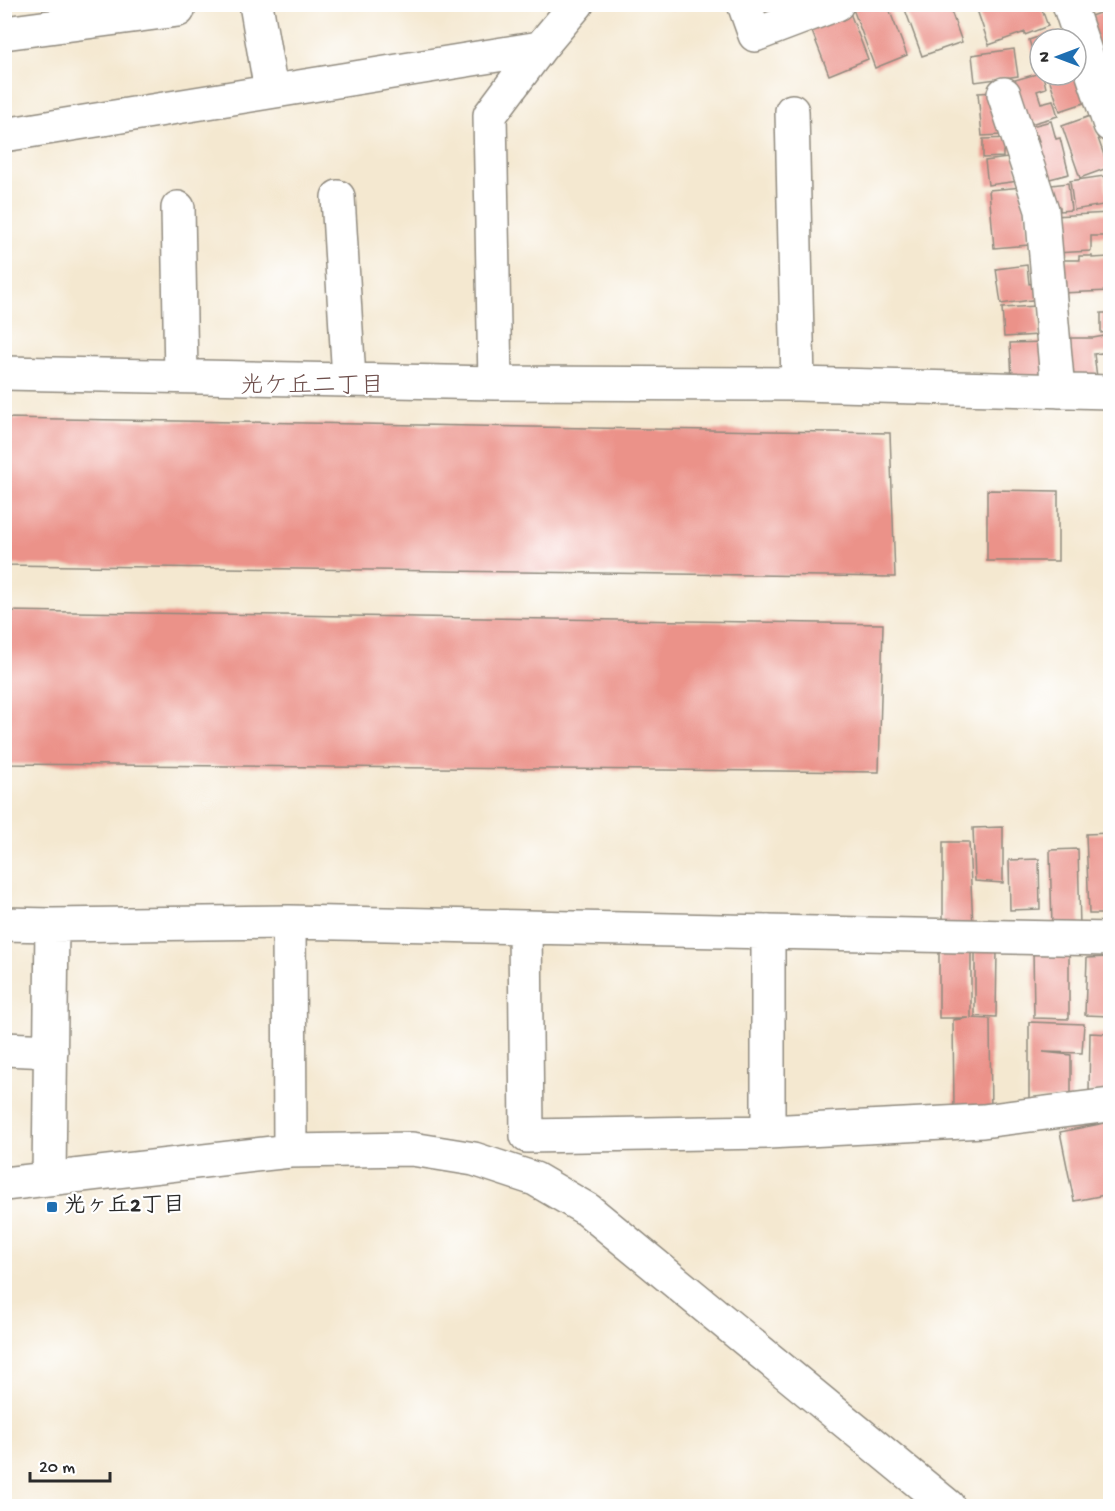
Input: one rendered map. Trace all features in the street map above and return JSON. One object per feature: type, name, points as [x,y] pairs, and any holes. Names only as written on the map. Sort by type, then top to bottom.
[{"type":"street","points":[[256,4],[271,91]]},
{"type":"street","points":[[495,383],[489,115],[577,4]]},
{"type":"street","points":[[744,4],[755,35],[837,4]]},
{"type":"street","points":[[1069,4],[1110,125]]},
{"type":"street","points":[[4,33],[178,10]]},
{"type":"street","points":[[4,135],[540,48]]},
{"type":"street","points":[[1004,94],[1042,210],[1058,391]]},
{"type":"street","points":[[792,111],[798,384]]},
{"type":"street","points":[[338,197],[350,379]]},
{"type":"street","points":[[178,208],[181,376]]},
{"type":"street","points":[[4,373],[495,383],[798,384],[1110,392]]},
{"type":"street","points":[[289,922],[290,1151]]},
{"type":"street","points":[[4,924],[289,922],[1110,939]]},
{"type":"street","points":[[49,1178],[52,925]]},
{"type":"street","points":[[525,927],[527,1136],[768,1132],[982,1121],[1110,1105]]},
{"type":"street","points":[[768,932],[768,1132]]},
{"type":"street","points":[[4,1049],[51,1051]]},
{"type":"street","points":[[4,1184],[290,1151],[412,1149],[474,1159],[535,1179],[588,1210],[948,1506]]},
{"type":"building","points":[[864,4],[887,4],[907,55],[875,68],[853,9]]},
{"type":"building","points":[[903,4],[942,4],[944,10],[950,8],[962,42],[922,56]]},
{"type":"building","points":[[975,4],[1040,4],[1048,26],[1028,27],[1028,34],[1025,35],[1025,32],[989,45]]},
{"type":"building","points":[[669,5],[685,5],[671,10]]},
{"type":"building","points":[[1110,9],[1110,44],[1099,48],[1088,17]]},
{"type":"building","points":[[850,13],[868,59],[829,75],[811,29]]},
{"type":"building","points":[[1014,49],[1018,76],[975,82],[972,55]]},
{"type":"building","points":[[1110,54],[1110,74],[1104,57]]},
{"type":"building","points":[[1028,76],[1028,87],[1046,87],[1037,91],[1041,103],[1053,100],[1058,116],[1020,127],[1008,82]]},
{"type":"building","points":[[1052,87],[1082,87],[1090,101],[1060,111]]},
{"type":"building","points":[[997,92],[1001,135],[982,136],[978,93]]},
{"type":"building","points":[[1090,116],[1104,155],[1110,153],[1110,167],[1080,178],[1062,126]]},
{"type":"building","points":[[1051,121],[1056,139],[1060,138],[1069,174],[1042,181],[1027,145],[1039,141],[1037,135],[1026,138],[1024,128]]},
{"type":"building","points":[[1012,138],[1013,151],[1003,151],[1003,157],[983,158],[983,139]]},
{"type":"building","points":[[1015,157],[1019,181],[988,185],[985,161]]},
{"type":"building","points":[[1104,176],[1109,204],[1074,210],[1070,181]]},
{"type":"building","points":[[1068,183],[1071,210],[1060,211],[1060,207],[1045,208],[1043,186]]},
{"type":"building","points":[[1023,187],[1029,245],[994,248],[989,190]]},
{"type":"building","points":[[1109,213],[1110,236],[1091,236],[1091,251],[1055,253],[1053,216]]},
{"type":"building","points":[[1079,256],[1110,257],[1110,291],[1060,293],[1059,260],[1079,260]]},
{"type":"building","points":[[1027,265],[1029,284],[1037,283],[1039,299],[1001,304],[996,269]]},
{"type":"building","points":[[1037,306],[1039,335],[1004,337],[1002,308]]},
{"type":"building","points":[[1101,313],[1110,313],[1110,332],[1101,333]]},
{"type":"building","points":[[1110,335],[1110,352],[1094,354],[1097,377],[1068,374],[1067,338],[1093,338]]},
{"type":"building","points":[[1045,342],[1047,378],[1012,379],[1010,343]]},
{"type":"building","points":[[4,418],[890,433],[895,577],[4,565]]},
{"type":"building","points":[[987,490],[1058,491],[1058,561],[987,561]]},
{"type":"building","points":[[4,611],[883,624],[879,772],[4,764]]},
{"type":"building","points":[[1003,827],[1003,883],[975,881],[973,828]]},
{"type":"building","points":[[1110,833],[1110,914],[1089,914],[1086,834]]},
{"type":"building","points":[[943,842],[969,842],[973,926],[943,926]]},
{"type":"building","points":[[1078,849],[1080,927],[1052,927],[1050,850]]},
{"type":"building","points":[[1039,859],[1040,909],[1010,910],[1009,860]]},
{"type":"building","points":[[1033,947],[1069,948],[1069,1019],[1034,1018]]},
{"type":"building","points":[[939,949],[971,950],[971,1018],[990,1019],[991,1120],[954,1110],[953,1020],[969,1018],[939,1018]]},
{"type":"building","points":[[997,949],[996,1017],[975,1016],[975,950]]},
{"type":"building","points":[[1110,957],[1110,1016],[1085,1015],[1087,958]]},
{"type":"building","points":[[1029,1022],[1084,1024],[1082,1053],[1043,1052],[1071,1055],[1071,1099],[1029,1099]]},
{"type":"building","points":[[1090,1033],[1110,1034],[1110,1093],[1089,1092]]},
{"type":"building","points":[[1110,1122],[1110,1194],[1074,1201],[1060,1132]]},
{"type":"place","name":"光ヶ丘2丁目","points":[[52,1207]]},
{"type":"district","name":"光ケ丘二丁目","points":[[312,387]]}]
